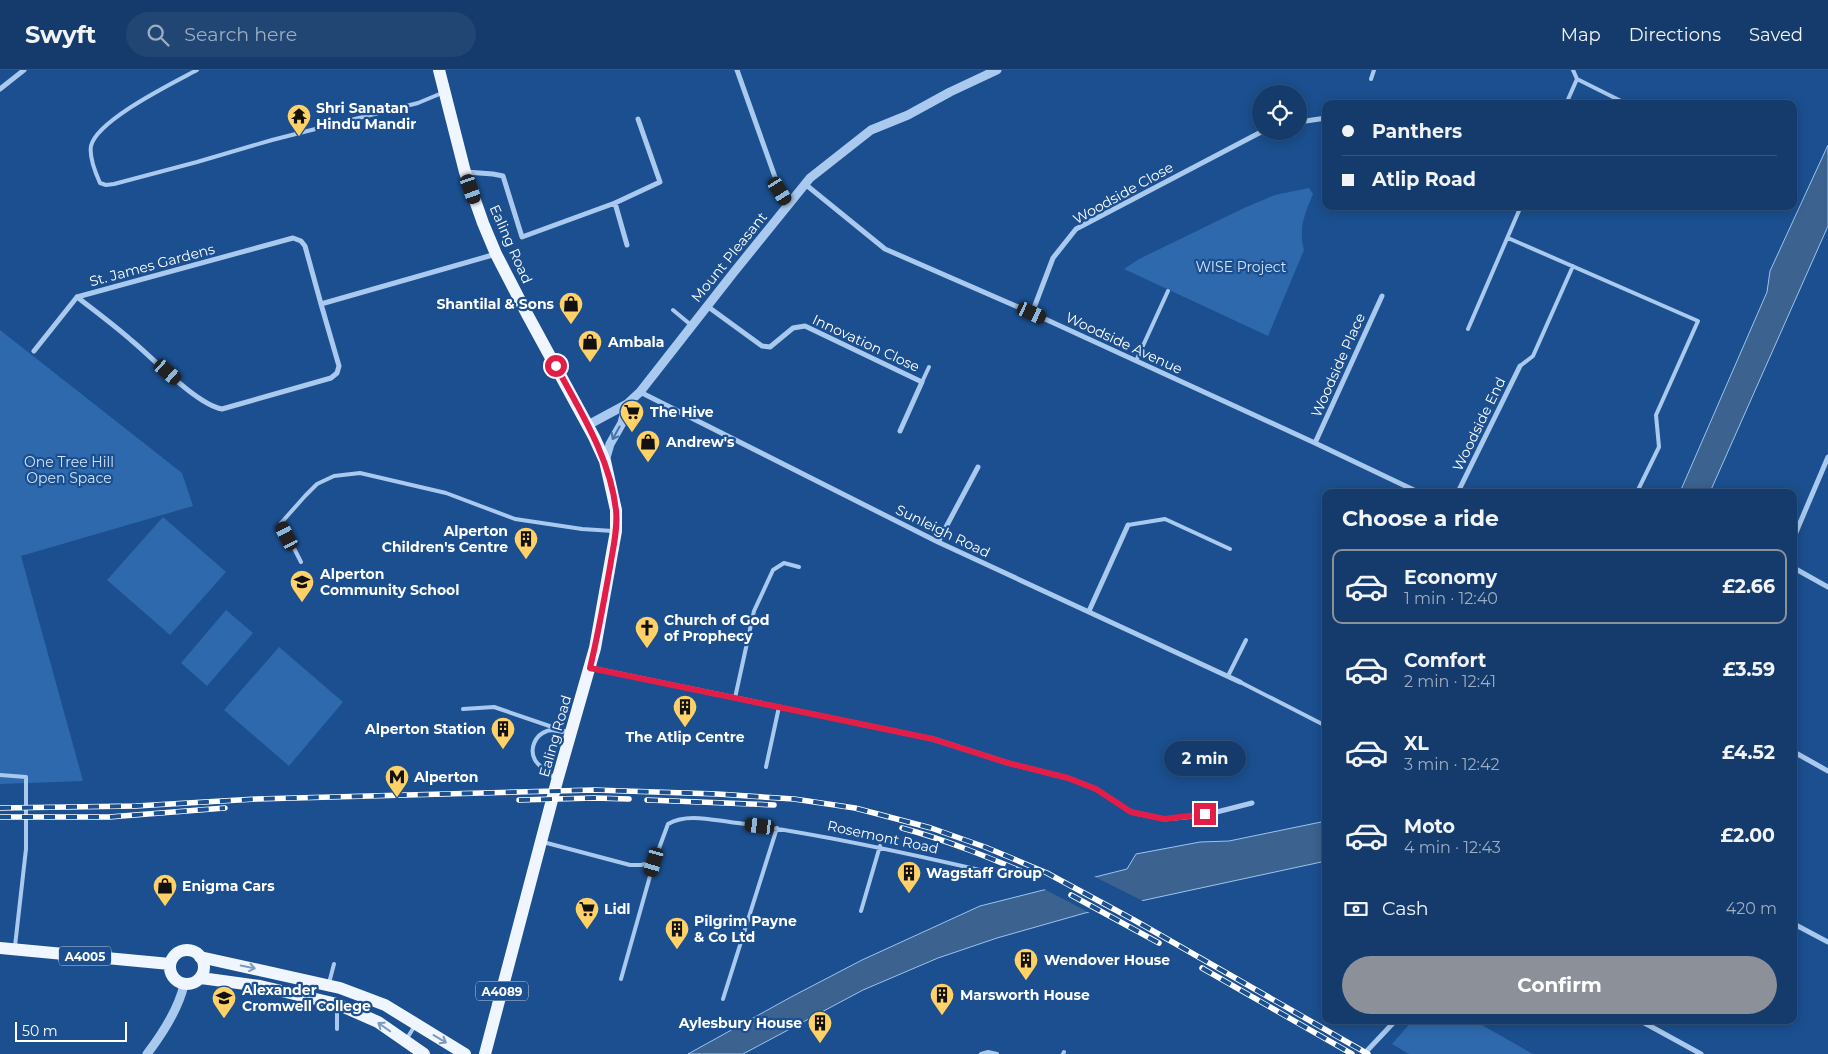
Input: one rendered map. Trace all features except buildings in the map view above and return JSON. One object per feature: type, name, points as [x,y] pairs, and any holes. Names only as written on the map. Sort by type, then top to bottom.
[{"type":"main road","name":"Ealing Road","points":[[439,70],[465,172],[496,254],[588,425],[605,461],[616,510],[616,531],[596,648],[557,781],[485,1054]]},
{"type":"main road","name":"A4005","points":[[0,948],[170,964]]},
{"type":"main road","points":[[184,950],[196,953],[200,957],[204,968],[200,978],[184,985],[173,978],[170,973],[170,964],[174,956],[184,950]]},
{"type":"main road","points":[[200,957],[334,987],[385,1005],[465,1054]]},
{"type":"main road","points":[[200,978],[260,986],[337,1004],[378,1022],[404,1042],[424,1054]]},
{"type":"street","points":[[0,89],[24,70]]},
{"type":"street","points":[[737,70],[780,191],[789,204]]},
{"type":"street","name":"Mount Pleasant","points":[[588,425],[627,404],[640,392],[805,184],[833,159],[871,130],[908,115],[950,92],[997,70]]},
{"type":"street","points":[[1307,121],[1322,119]]},
{"type":"street","points":[[465,172],[503,176],[522,237],[614,203],[660,182],[638,120]]},
{"type":"street","name":"Woodside Close","points":[[1032,313],[1053,258],[1076,229],[1252,137]]},
{"type":"street","name":"Woodside Avenue","points":[[805,184],[885,249],[1032,313],[1412,489]]},
{"type":"street","points":[[614,203],[627,245]]},
{"type":"street","name":"St. James Gardens","points":[[293,238],[305,246],[339,366],[337,373],[331,378],[222,409],[215,408],[194,395],[130,338],[77,297],[293,238]]},
{"type":"street","points":[[322,304],[496,254]]},
{"type":"street","name":"Woodside Place","points":[[1315,443],[1382,296]]},
{"type":"street","points":[[34,352],[77,297]]},
{"type":"street","name":"Innovation Close","points":[[707,306],[762,346],[770,348],[793,328],[805,326],[922,382],[900,431]]},
{"type":"street","name":"Woodside End","points":[[1459,489],[1520,366]]},
{"type":"street","name":"Sunleigh Road","points":[[640,392],[938,542],[1240,682]]},
{"type":"street","name":"Mount Pleasant","points":[[605,461],[610,444],[622,423],[627,404]]},
{"type":"street","points":[[1797,530],[1828,457]]},
{"type":"street","points":[[938,542],[978,467]]},
{"type":"street","points":[[1089,611],[1128,525]]},
{"type":"street","points":[[1797,570],[1828,588]]},
{"type":"street","points":[[590,668],[933,739],[1008,763],[1068,778],[1096,789],[1131,812],[1164,819],[1205,814],[1252,803]]},
{"type":"street","points":[[1797,754],[1828,771]]},
{"type":"street","points":[[1797,926],[1828,942]]},
{"type":"street","points":[[147,1054],[158,1040],[180,1001],[184,985]]},
{"type":"street","points":[[1364,1054],[1392,1024]]},
{"type":"street","points":[[1647,1024],[1701,1054]]},
{"type":"lane","points":[[197,70],[143,99],[119,115],[96,137],[91,151],[100,183],[106,185],[114,184],[272,140],[418,103],[444,92]]},
{"type":"lane","points":[[1371,79],[1374,70]]},
{"type":"lane","points":[[1573,70],[1577,78],[1619,100]]},
{"type":"lane","points":[[1568,100],[1577,78]]},
{"type":"lane","points":[[1468,328],[1520,210]]},
{"type":"lane","points":[[1508,238],[1698,322],[1656,415],[1659,447],[1638,489]]},
{"type":"lane","points":[[1520,366],[1533,356],[1573,266]]},
{"type":"lane","points":[[1136,361],[1168,291]]},
{"type":"lane","points":[[673,310],[692,326]]},
{"type":"lane","points":[[922,382],[930,367]]},
{"type":"lane","points":[[301,562],[280,523],[317,484],[334,476],[360,473],[446,493],[515,519],[582,530],[616,531]]},
{"type":"lane","points":[[1128,525],[1165,519],[1230,549]]},
{"type":"lane","points":[[736,698],[754,611],[773,570],[784,563],[799,568]]},
{"type":"lane","points":[[1228,676],[1246,640]]},
{"type":"lane","points":[[1240,682],[1322,724]]},
{"type":"lane","points":[[463,709],[494,707],[572,733]]},
{"type":"lane","points":[[766,767],[779,707]]},
{"type":"lane","points":[[557,781],[535,760],[532,752],[534,741],[548,730],[572,733]]},
{"type":"lane","points":[[0,775],[26,777],[26,849],[15,950]]},
{"type":"lane","name":"Rosemont Road","points":[[622,979],[663,832],[668,824],[675,819],[692,818],[777,828],[880,846],[984,871]]},
{"type":"lane","points":[[724,999],[777,828]]},
{"type":"lane","points":[[541,842],[630,865],[654,862]]},
{"type":"lane","points":[[861,911],[880,846]]},
{"type":"lane","points":[[334,964],[337,1029]]},
{"type":"lane","points":[[404,1042],[415,1024]]},
{"type":"lane","points":[[981,1054],[988,1052],[996,1054]]},
{"type":"green space","name":"WISE Project","points":[[1309,188],[1313,194],[1302,228],[1304,250],[1268,336],[1124,269],[1139,259],[1244,208],[1275,195]]},
{"type":"green space","name":"One Tree Hill Open Space","points":[[0,330],[182,473],[193,506],[21,556],[83,781],[0,784]]},
{"type":"green space","points":[[163,517],[226,572],[170,635],[107,580]]},
{"type":"green space","points":[[226,610],[253,633],[207,686],[181,663]]},
{"type":"green space","points":[[279,647],[343,702],[289,766],[224,710]]},
{"type":"green space","points":[[1410,1024],[1480,1024],[1533,1054],[1409,1054],[1392,1044]]},
{"type":"shaded area","points":[[1828,145],[1828,226],[1711,489],[1681,489],[1767,292],[1770,271]]},
{"type":"shaded area","points":[[1322,822],[1322,862],[1085,913],[997,938],[938,958],[863,990],[743,1054],[688,1054],[862,960],[980,906],[1127,869],[1136,854],[1200,842],[1229,841]]},
{"type":"pier","points":[[1091,875],[1145,902],[1092,914],[1042,888]]},
{"type":"railway","points":[[0,808],[136,806],[257,799],[594,790],[717,794],[794,799],[855,808],[931,828],[985,847],[1047,873],[1134,920],[1368,1054]]},
{"type":"railway","points":[[519,800],[629,799]]},
{"type":"railway","points":[[647,800],[774,805]]},
{"type":"railway","points":[[0,817],[109,817],[225,808]]},
{"type":"railway","points":[[902,828],[985,856],[1033,876]]},
{"type":"railway","points":[[1071,895],[1159,943]]},
{"type":"railway","points":[[1202,968],[1352,1054]]},
{"type":"place","name":"Shri Sanatan Hindu Mandir","points":[[299,137]]},
{"type":"place","name":"Shantilal & Sons","points":[[571,325]]},
{"type":"place","name":"Ambala","points":[[590,363]]},
{"type":"place","name":"The Hive","points":[[632,433]]},
{"type":"place","name":"Andrew's","points":[[648,463]]},
{"type":"place","name":"Alperton Children's Centre","points":[[526,560]]},
{"type":"place","name":"Alperton Community School","points":[[302,603]]},
{"type":"place","name":"Church of God of Prophecy","points":[[647,649]]},
{"type":"place","name":"The Atlip Centre","points":[[685,728]]},
{"type":"place","name":"Alperton Station","points":[[503,750]]},
{"type":"place","name":"Alperton","points":[[397,798]]},
{"type":"place","name":"Wagstaff Group","points":[[909,894]]},
{"type":"place","name":"Enigma Cars","points":[[165,907]]},
{"type":"place","name":"Lidl","points":[[587,930]]},
{"type":"place","name":"Pilgrim Payne & Co Ltd","points":[[677,950]]},
{"type":"place","name":"Wendover House","points":[[1026,981]]},
{"type":"place","name":"Marsworth House","points":[[942,1016]]},
{"type":"place","name":"Alexander Cromwell College","points":[[224,1019]]},
{"type":"place","name":"Aylesbury House","points":[[820,1044]]},
{"type":"route","points":[[556,366],[605,461],[616,510],[616,531],[596,648],[590,668],[933,739],[1008,763],[1068,778],[1096,789],[1131,812],[1164,819],[1205,814]]}]
